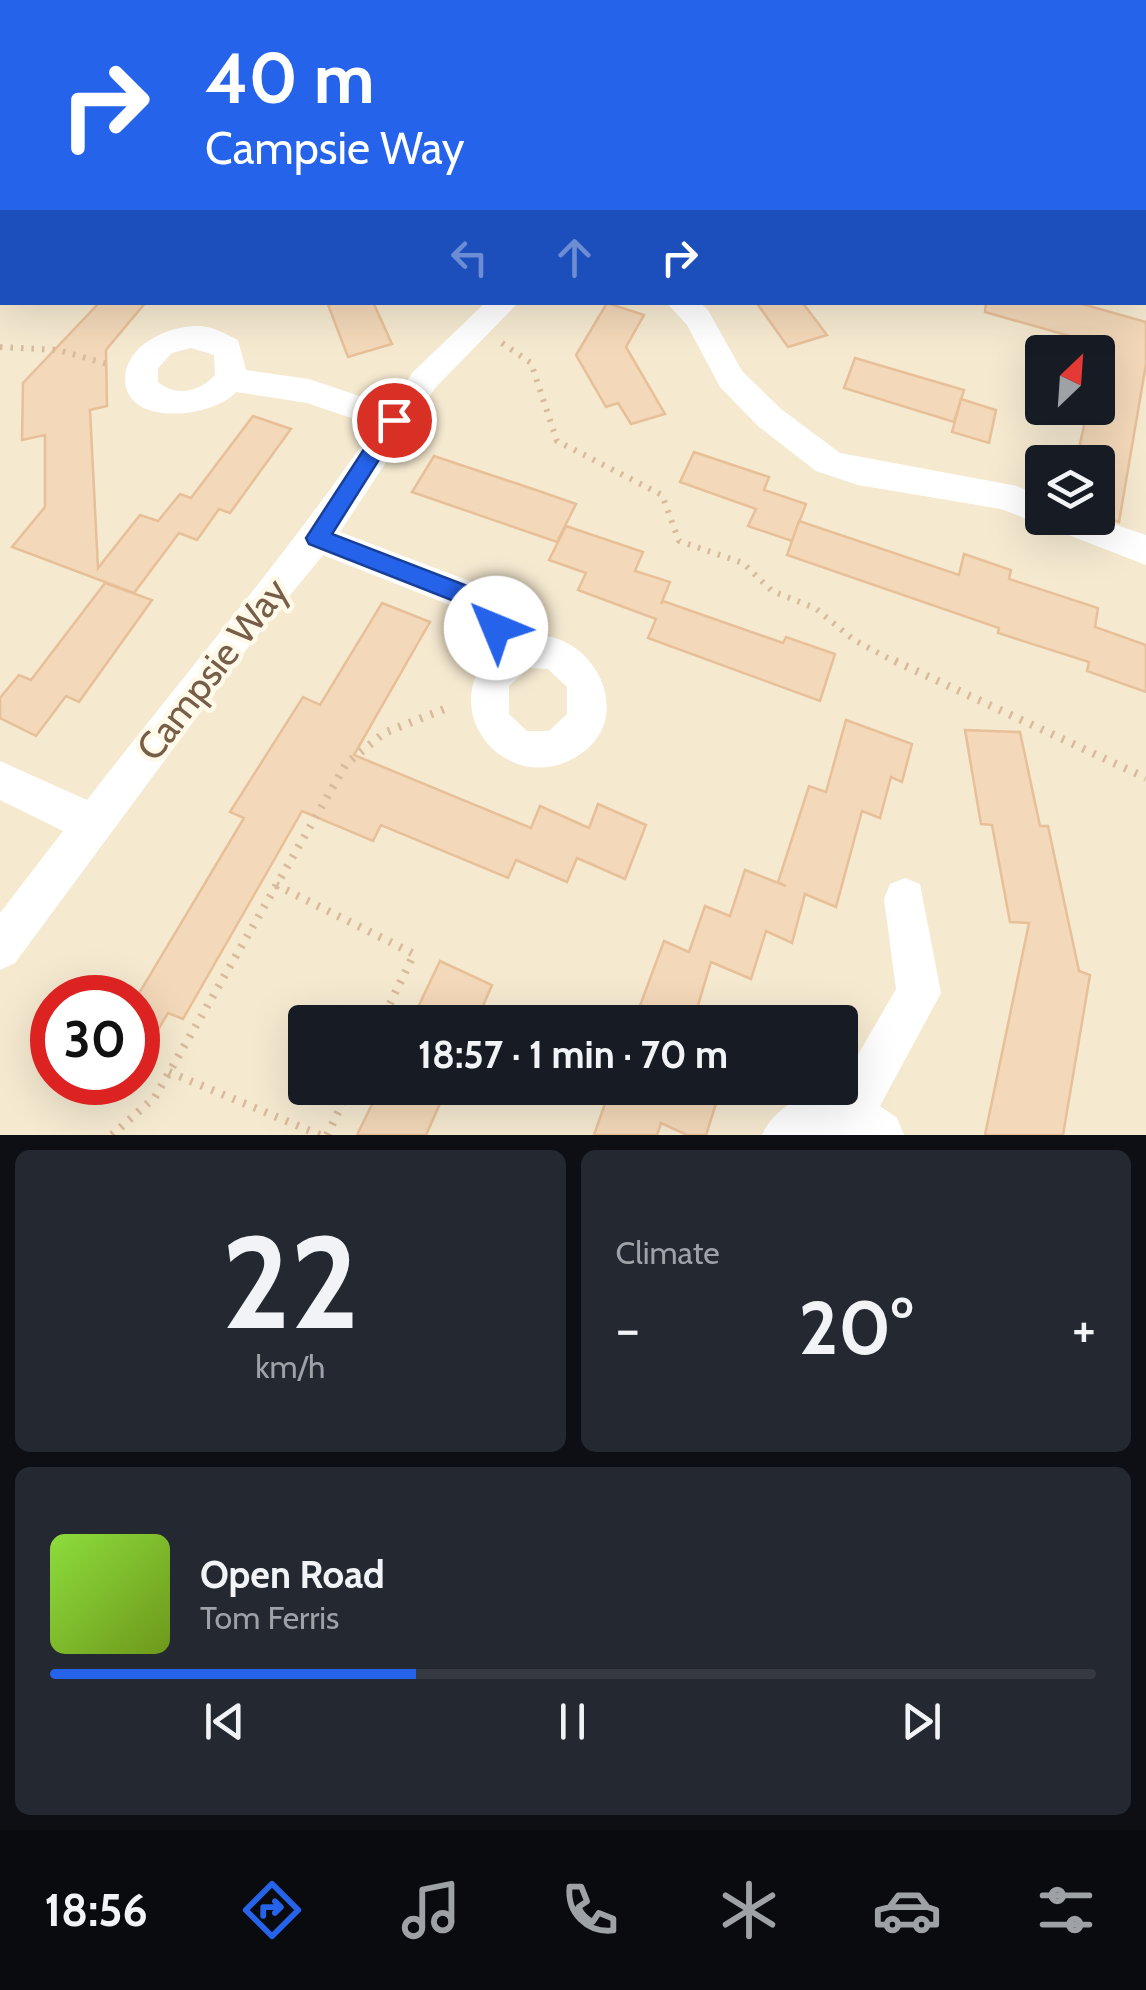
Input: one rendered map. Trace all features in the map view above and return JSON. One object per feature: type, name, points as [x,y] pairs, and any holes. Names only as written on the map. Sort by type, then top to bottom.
[{"type":"street","name":"Campsie Way","points":[[0,948],[242,627],[317,538],[424,380],[502,305]]},
{"type":"street","points":[[683,305],[698,318],[731,379],[770,418],[828,462],[858,472],[972,489],[1025,506]]},
{"type":"street","points":[[205,337],[228,348],[233,368],[229,379],[207,398],[176,404],[149,396],[142,386],[142,368],[162,345],[205,337]]},
{"type":"street","points":[[229,379],[309,390],[394,420]]},
{"type":"street","points":[[1105,535],[1146,550]]},
{"type":"street","points":[[317,538],[475,599],[516,657]]},
{"type":"street","points":[[551,654],[580,672],[590,694],[582,726],[560,744],[530,749],[498,733],[488,719],[486,704],[491,680],[516,657],[551,654]]},
{"type":"street","points":[[0,780],[93,824]]},
{"type":"street","points":[[786,1135],[798,1123],[826,1112],[864,1125],[919,993],[905,899]]},
{"type":"path","points":[[846,0],[862,0]]},
{"type":"path","points":[[478,328],[532,363],[557,441],[662,495],[679,541],[743,563],[772,590],[815,608],[854,640],[937,683],[1146,778]]},
{"type":"path","points":[[0,346],[58,350],[95,362],[142,368]]},
{"type":"path","points":[[112,1135],[154,1096],[346,764],[384,733],[448,706],[486,704]]},
{"type":"path","points":[[276,885],[414,954],[389,1005]]},
{"type":"path","points":[[169,1072],[323,1135],[340,1105]]},
{"type":"shaded area","points":[[0,305],[1146,305],[1146,1135],[0,1135]]},
{"type":"building","points":[[97,305],[144,305],[106,350],[107,406],[90,410],[98,568],[140,515],[158,521],[180,494],[191,498],[253,416],[291,429],[230,513],[219,509],[197,540],[179,533],[134,593],[12,547],[45,507],[45,435],[22,440],[23,383]]},
{"type":"building","points":[[328,305],[374,305],[392,344],[348,357]]},
{"type":"building","points":[[606,305],[644,315],[626,347],[665,414],[631,424],[618,403],[606,407],[576,355]]},
{"type":"building","points":[[758,305],[804,305],[827,335],[788,347]]},
{"type":"building","points":[[986,305],[1086,305],[1146,322],[1146,364],[1119,522],[1115,521],[1115,445],[1080,445],[1084,425],[1115,425],[1115,335],[1066,335],[985,312]]},
{"type":"building","points":[[855,358],[964,390],[954,422],[844,388]]},
{"type":"building","points":[[961,399],[996,410],[989,443],[952,432]]},
{"type":"building","points":[[694,452],[769,477],[764,490],[806,504],[792,541],[748,526],[756,509],[680,482]]},
{"type":"building","points":[[434,456],[576,504],[557,542],[412,492]]},
{"type":"building","points":[[799,521],[959,575],[964,554],[1011,570],[1009,579],[1098,608],[1095,627],[1146,645],[1146,692],[1087,671],[1089,662],[998,633],[999,628],[787,555]]},
{"type":"building","points":[[566,526],[643,552],[635,571],[670,582],[661,604],[663,601],[783,643],[786,637],[835,654],[820,701],[648,638],[656,619],[578,590],[586,573],[549,560]]},
{"type":"building","points":[[105,583],[152,600],[79,702],[66,696],[36,736],[0,718],[0,698],[19,675],[31,680]]},
{"type":"building","points":[[382,603],[430,622],[354,755],[531,828],[540,806],[589,828],[598,804],[646,825],[625,879],[577,858],[567,882],[516,860],[508,878],[381,825],[373,841],[302,811],[183,1019],[168,1013],[160,1027],[160,975],[150,975],[244,818],[230,812],[303,697],[320,705]]},
{"type":"building","points":[[846,720],[912,744],[902,782],[891,777],[880,818],[862,811],[836,907],[805,894],[792,943],[766,931],[751,979],[711,962],[698,1005],[640,1005],[664,941],[689,952],[705,906],[730,916],[745,870],[786,886],[778,882],[809,786],[826,792]]},
{"type":"building","points":[[965,730],[1020,732],[1040,826],[1048,826],[1079,971],[1090,975],[1063,1135],[985,1135],[1029,923],[1010,922],[992,825],[981,824]]},
{"type":"building","points":[[440,961],[492,985],[483,1005],[419,1005]]},
{"type":"building","points":[[372,1105],[439,1105],[426,1135],[357,1135]]},
{"type":"building","points":[[605,1105],[716,1105],[706,1135],[687,1135],[661,1123],[657,1135],[594,1135]]},
{"type":"route","points":[[394,420],[317,538],[475,599],[496,628]]}]
